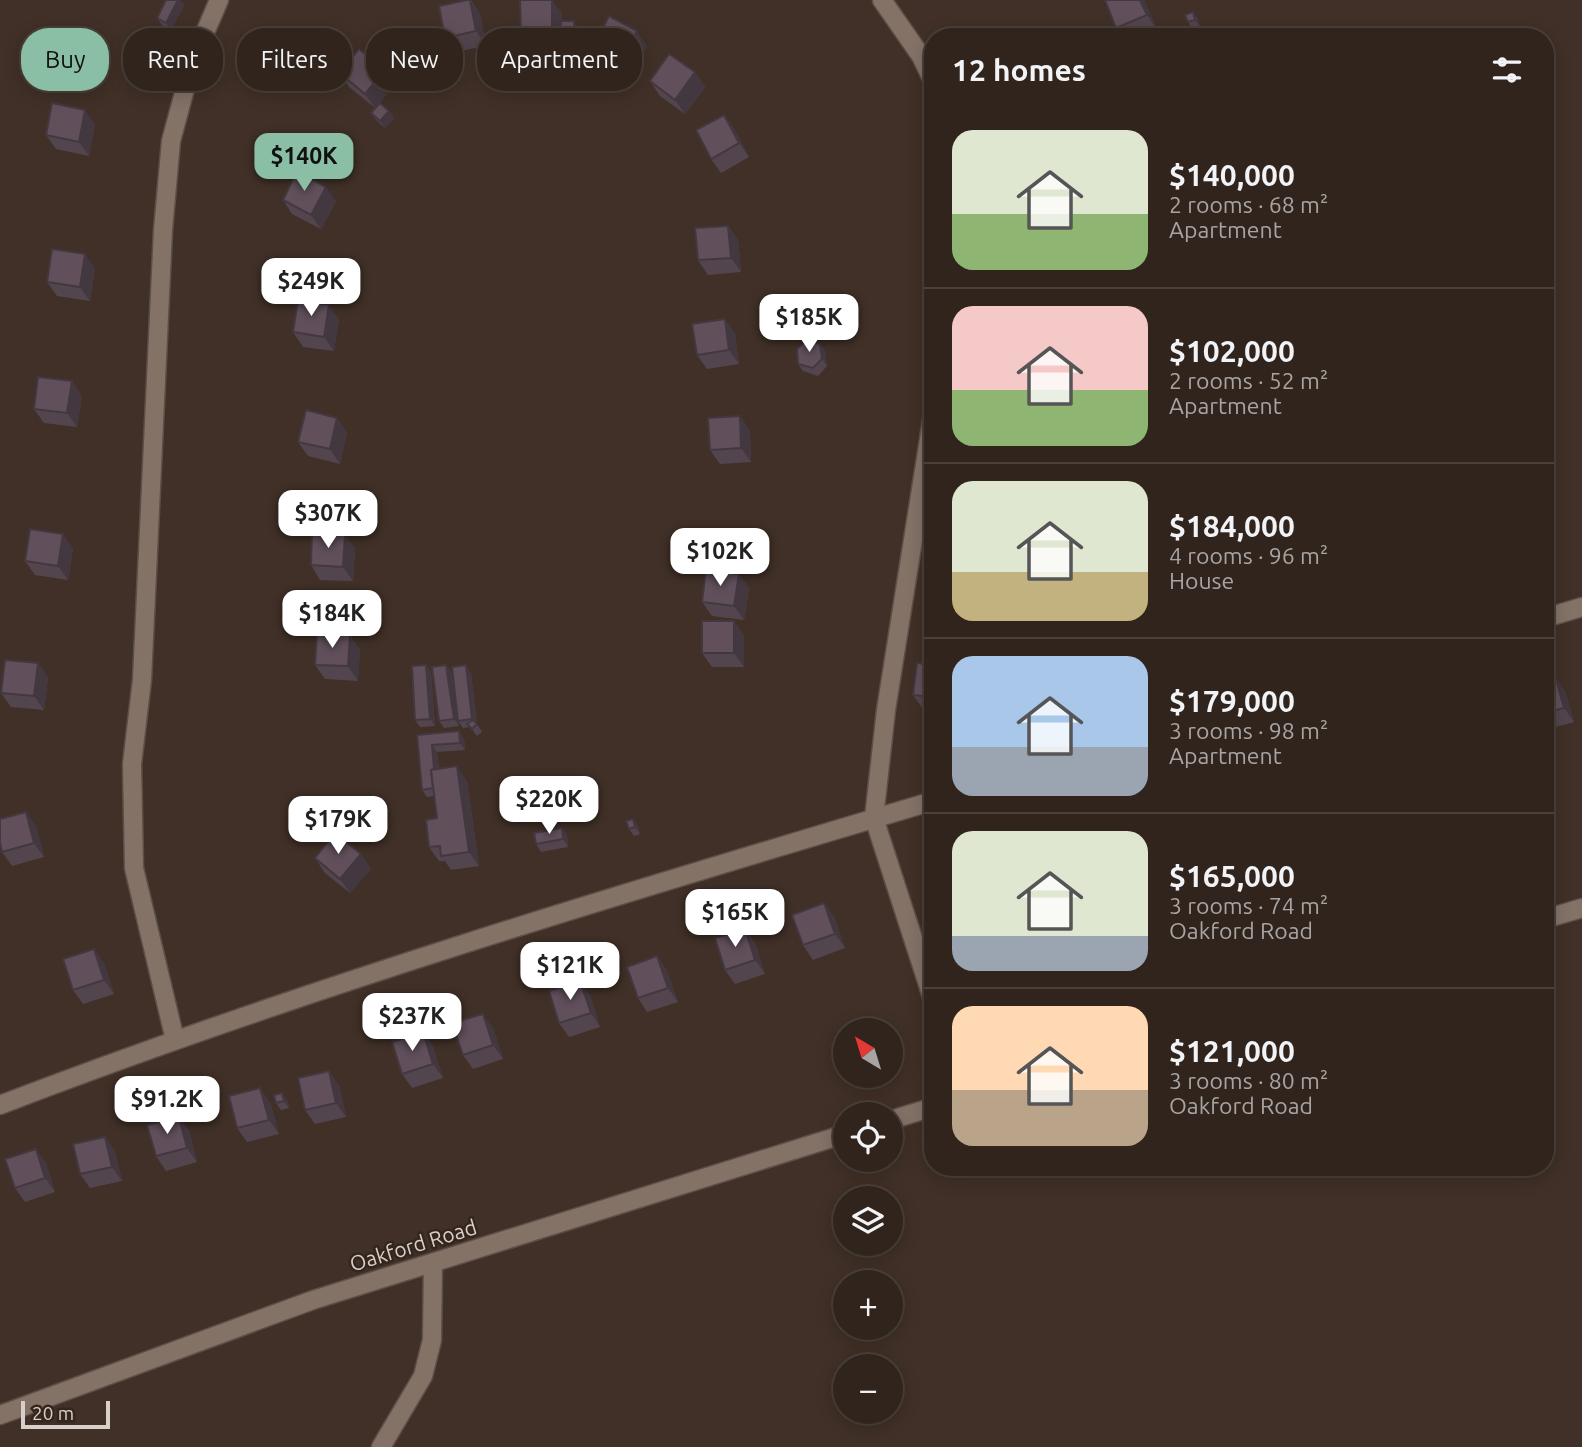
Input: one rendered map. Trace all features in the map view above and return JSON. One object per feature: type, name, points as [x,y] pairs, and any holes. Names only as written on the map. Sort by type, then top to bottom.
[{"type":"street","points":[[174,1040],[134,868],[132,764],[142,680],[163,230],[171,141],[192,62],[219,0]]},
{"type":"street","points":[[882,0],[924,62]]},
{"type":"street","points":[[924,471],[886,710],[874,818],[924,972]]},
{"type":"street","points":[[1554,615],[1582,607]]},
{"type":"street","points":[[0,1105],[174,1040],[575,908],[924,804]]},
{"type":"street","points":[[1554,916],[1582,908]]},
{"type":"street","points":[[903,1116],[924,1110]]},
{"type":"street","name":"Oakford Road","points":[[0,1415],[313,1300],[833,1138]]},
{"type":"street","points":[[381,1447],[423,1376],[432,1340],[433,1263]]},
{"type":"building","points":[[166,0],[178,0],[166,23],[157,18]]},
{"type":"building","points":[[470,0],[476,31],[463,34],[463,28],[443,28],[439,6]]},
{"type":"building","points":[[520,0],[552,0],[552,28],[521,28]]},
{"type":"building","points":[[1105,0],[1140,0],[1147,15],[1116,28]]},
{"type":"building","points":[[1193,12],[1195,20],[1188,22],[1185,15]]},
{"type":"building","points":[[609,16],[631,28],[603,28]]},
{"type":"building","points":[[561,21],[574,21],[574,28],[561,28]]},
{"type":"building","points":[[359,49],[366,55],[368,91],[365,94],[352,83],[352,58]]},
{"type":"building","points":[[669,54],[695,72],[675,100],[650,81]]},
{"type":"building","points":[[52,103],[85,110],[79,142],[46,135]]},
{"type":"building","points":[[380,103],[389,111],[380,121],[371,113]]},
{"type":"building","points":[[724,115],[739,143],[711,159],[696,130]]},
{"type":"building","points":[[297,171],[326,187],[311,215],[283,200]]},
{"type":"building","points":[[728,226],[731,258],[698,260],[695,228]]},
{"type":"building","points":[[52,249],[85,254],[80,287],[47,282]]},
{"type":"building","points":[[298,300],[329,305],[324,337],[293,332]]},
{"type":"building","points":[[725,319],[729,350],[697,355],[692,324]]},
{"type":"building","points":[[807,340],[820,344],[822,359],[813,368],[798,364],[797,349]]},
{"type":"building","points":[[38,377],[72,381],[67,413],[34,409]]},
{"type":"building","points":[[306,410],[337,418],[330,449],[298,442]]},
{"type":"building","points":[[740,416],[741,448],[710,450],[708,418]]},
{"type":"building","points":[[30,529],[63,534],[58,566],[25,561]]},
{"type":"building","points":[[312,533],[345,535],[343,567],[311,565]]},
{"type":"building","points":[[706,570],[739,574],[734,606],[702,602]]},
{"type":"building","points":[[702,621],[734,621],[734,653],[702,653]]},
{"type":"building","points":[[317,633],[350,635],[348,666],[315,665]]},
{"type":"building","points":[[5,660],[38,663],[34,696],[1,693]]},
{"type":"building","points":[[917,663],[924,664],[924,696],[913,695]]},
{"type":"building","points":[[426,665],[430,719],[415,720],[412,666]]},
{"type":"building","points":[[446,665],[454,719],[439,721],[432,667]]},
{"type":"building","points":[[466,665],[472,719],[458,721],[452,667]]},
{"type":"building","points":[[1554,676],[1564,708],[1554,711]]},
{"type":"building","points":[[473,720],[477,724],[472,729],[467,724]]},
{"type":"building","points":[[459,731],[460,743],[432,745],[433,788],[422,790],[417,735]]},
{"type":"building","points":[[457,766],[469,852],[441,856],[440,846],[429,847],[426,820],[437,818],[431,770]]},
{"type":"building","points":[[26,812],[34,843],[2,852],[0,819]]},
{"type":"building","points":[[633,819],[635,827],[629,829],[626,821]]},
{"type":"building","points":[[562,828],[563,839],[536,844],[534,833]]},
{"type":"building","points":[[335,833],[361,854],[340,879],[315,858]]},
{"type":"building","points":[[824,903],[835,934],[803,945],[792,915]]},
{"type":"building","points":[[745,929],[755,960],[725,970],[715,938]]},
{"type":"building","points":[[94,949],[104,980],[73,990],[63,959]]},
{"type":"building","points":[[657,956],[668,988],[638,998],[627,967]]},
{"type":"building","points":[[580,981],[591,1013],[559,1023],[549,991]]},
{"type":"building","points":[[483,1014],[493,1045],[463,1055],[452,1023]]},
{"type":"building","points":[[423,1032],[433,1064],[402,1074],[392,1042]]},
{"type":"building","points":[[329,1071],[336,1103],[305,1110],[298,1078]]},
{"type":"building","points":[[260,1088],[269,1120],[237,1128],[229,1096]]},
{"type":"building","points":[[282,1093],[284,1101],[276,1103],[274,1095]]},
{"type":"building","points":[[179,1117],[187,1148],[156,1156],[147,1125]]},
{"type":"building","points":[[105,1137],[112,1167],[80,1174],[73,1144]]},
{"type":"building","points":[[36,1149],[45,1178],[15,1188],[5,1159]]}]
